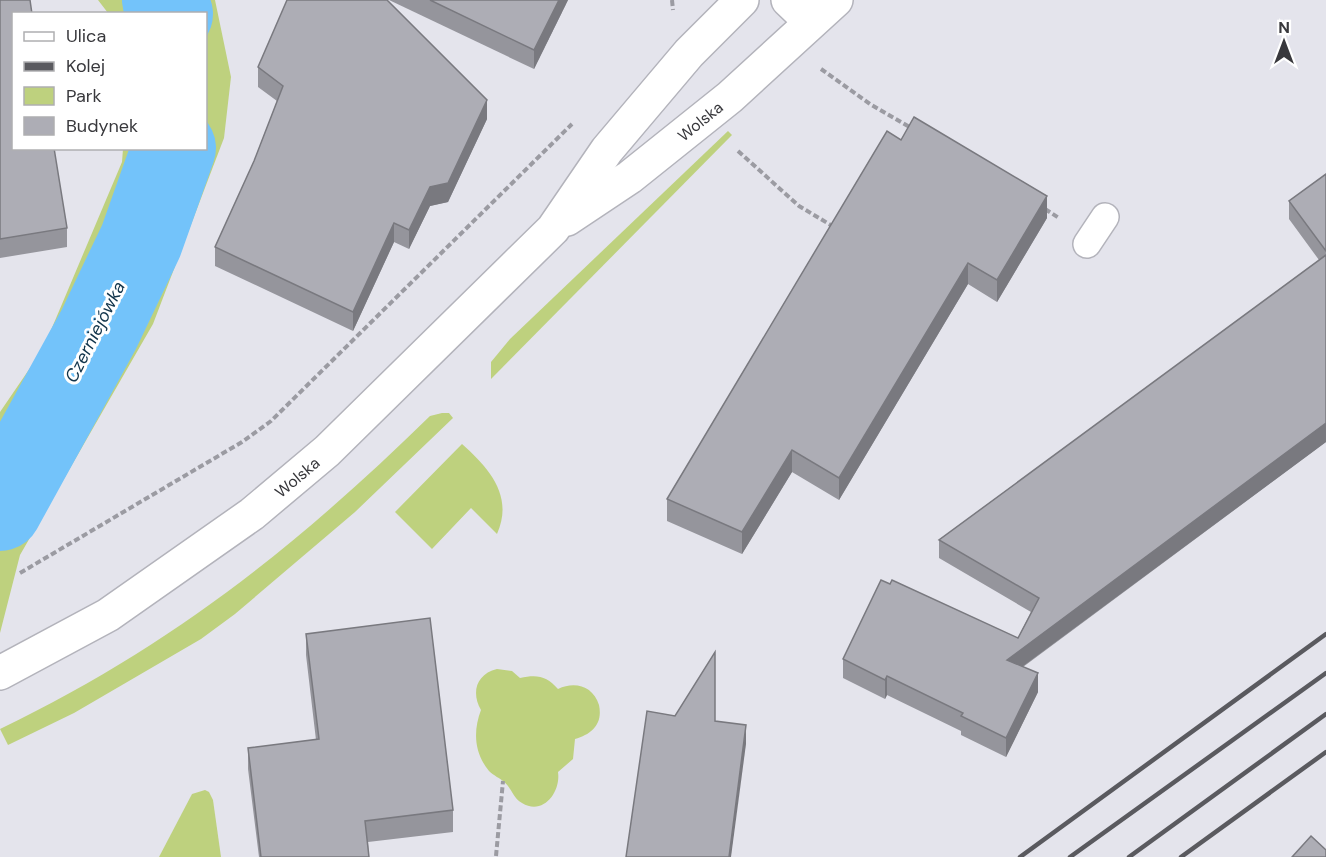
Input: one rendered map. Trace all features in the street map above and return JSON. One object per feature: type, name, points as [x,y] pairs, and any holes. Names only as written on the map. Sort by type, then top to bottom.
[{"type":"street","name":"Wolska","points":[[553,229],[607,150],[689,53],[742,0]]},
{"type":"street","points":[[788,0],[812,22]]},
{"type":"street","name":"Wolska","points":[[0,673],[108,615],[260,507],[327,451],[553,229],[657,155],[730,97],[836,0]]},
{"type":"lane","points":[[1087,244],[1105,217]]},
{"type":"path","points":[[821,69],[870,104],[917,132]]},
{"type":"path","points":[[20,573],[242,442],[272,421],[574,122]]},
{"type":"path","points":[[906,133],[909,128]]},
{"type":"path","points":[[738,152],[799,206],[837,230]]},
{"type":"path","points":[[1040,207],[1050,213]]},
{"type":"path","points":[[496,856],[503,781]]},
{"type":"green space","points":[[98,0],[215,0],[231,77],[224,138],[153,324],[20,555],[0,633],[0,412],[43,349],[122,162],[123,150],[207,150],[207,12],[107,12]]},
{"type":"green space","points":[[728,131],[732,135],[491,379],[491,362],[510,339]]},
{"type":"green space","points":[[449,413],[453,418],[355,512],[235,614],[201,639],[74,713],[8,745],[0,729],[120,664],[228,591],[330,509],[430,416]]},
{"type":"green space","points":[[462,444],[489,473],[501,495],[501,520],[497,534],[471,508],[432,549],[395,512]]},
{"type":"green space","points":[[497,669],[512,671],[520,678],[541,677],[550,681],[558,689],[571,685],[583,687],[592,693],[599,705],[598,723],[591,731],[575,739],[573,759],[558,772],[557,787],[549,800],[537,806],[530,806],[519,801],[507,784],[489,771],[480,757],[476,742],[481,710],[476,697],[477,685],[484,675]]},
{"type":"green space","points":[[205,790],[209,792],[213,800],[221,857],[159,857],[192,794]]},
{"type":"building","points":[[0,0],[30,0],[32,12],[12,12],[12,150],[54,150],[67,228],[0,239]]},
{"type":"building","points":[[287,0],[387,0],[487,100],[448,183],[430,187],[409,230],[394,223],[353,312],[215,247],[254,161],[283,86],[258,67]]},
{"type":"building","points":[[430,0],[559,0],[534,50]]},
{"type":"building","points":[[914,117],[1047,196],[997,280],[968,263],[839,478],[792,450],[742,532],[667,499],[887,131],[901,140]]},
{"type":"building","points":[[1326,174],[1326,251],[1289,201]]},
{"type":"building","points":[[1326,255],[1326,423],[1007,660],[1038,673],[1006,738],[961,716],[963,713],[887,676],[885,680],[843,659],[881,580],[890,584],[892,580],[1018,638],[1039,598],[939,540]]},
{"type":"building","points":[[430,618],[453,810],[365,821],[369,857],[261,857],[248,748],[319,739],[306,634]]},
{"type":"building","points":[[715,652],[715,721],[746,725],[729,857],[626,857],[647,711],[675,716]]},
{"type":"building","points":[[1311,836],[1326,850],[1326,857],[1292,857]]},
{"type":"waterway","name":"Czerniejówka","points":[[164,0],[170,12]]},
{"type":"waterway","name":"Czerniejówka","points":[[0,509],[99,329],[141,241],[173,150]]},
{"type":"railway","points":[[1020,857],[1326,634]]},
{"type":"railway","points":[[1070,857],[1326,673]]},
{"type":"railway","points":[[1129,857],[1326,714]]},
{"type":"railway","points":[[1181,857],[1326,752]]}]
